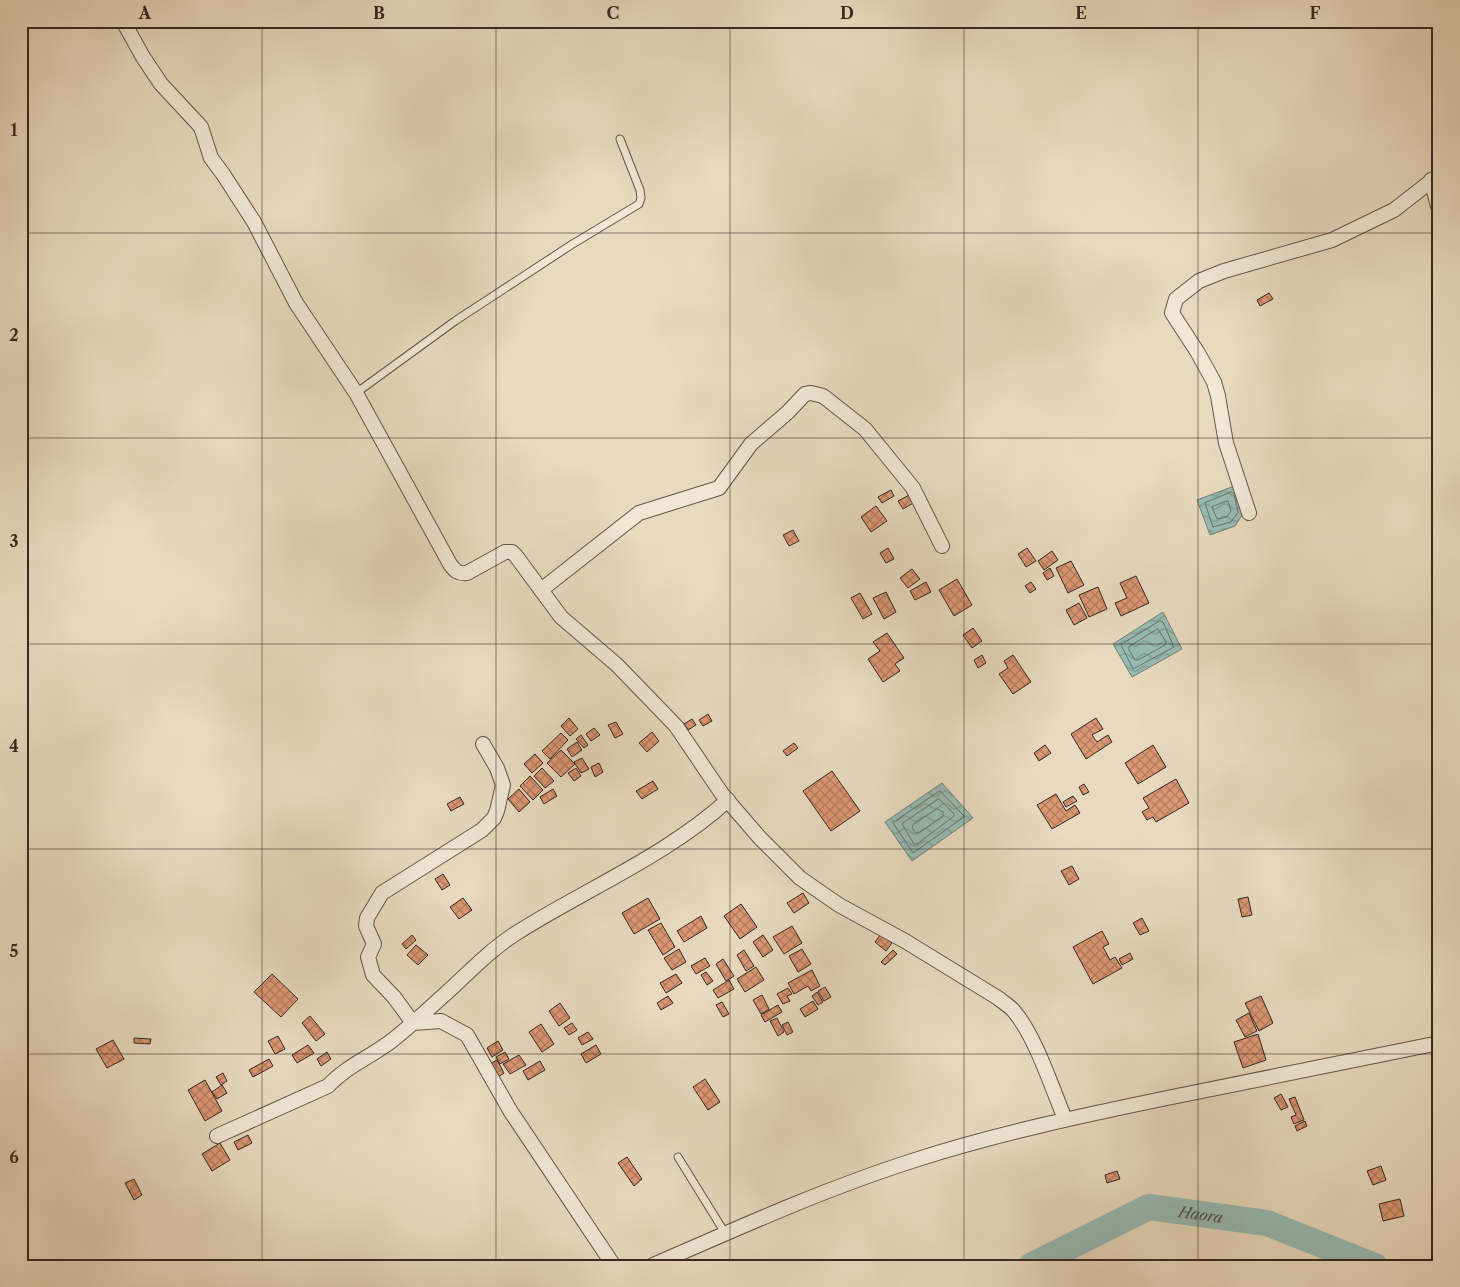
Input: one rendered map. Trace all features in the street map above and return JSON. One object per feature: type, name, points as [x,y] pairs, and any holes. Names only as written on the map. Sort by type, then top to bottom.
[{"type":"street","points":[[123,21],[161,84],[200,127],[211,158],[254,222],[296,303],[356,393],[454,570],[460,574],[467,573],[505,552],[512,552],[561,617],[617,665],[676,726],[728,800],[759,837],[800,878],[839,905],[905,941],[998,998],[1012,1009],[1023,1024],[1033,1044],[1065,1119]]},
{"type":"street","points":[[1435,178],[1439,210]]},
{"type":"street","points":[[1249,513],[1226,443],[1214,382],[1198,353],[1172,314],[1176,299],[1199,281],[1224,271],[1332,240],[1394,210],[1435,178]]},
{"type":"street","points":[[542,590],[640,513],[720,488],[751,444],[788,412],[805,394],[812,393],[823,396],[865,429],[914,488],[942,546]]},
{"type":"street","points":[[413,1024],[394,997],[373,975],[368,958],[374,944],[366,926],[367,918],[382,893],[482,830],[494,818],[503,785],[497,768],[483,744]]},
{"type":"street","points":[[217,1136],[328,1086],[336,1077],[381,1050],[413,1024],[487,955],[516,933],[594,887],[661,851],[710,816],[728,800]]},
{"type":"street","points":[[413,1024],[440,1021],[467,1035],[511,1112],[614,1266]]},
{"type":"street","points":[[651,1266],[724,1233],[854,1180],[916,1159],[1065,1119],[1439,1043]]},
{"type":"lane","points":[[356,393],[455,321],[571,245],[639,204],[641,198],[640,190],[620,139]]},
{"type":"lane","points":[[678,1157],[724,1233]]},
{"type":"water","points":[[1237,485],[1244,512],[1235,526],[1210,535],[1197,500]]},
{"type":"water","points":[[1163,612],[1182,649],[1132,677],[1113,644]]},
{"type":"water","points":[[942,783],[973,818],[912,861],[885,822]]},
{"type":"building","points":[[1269,293],[1273,299],[1260,306],[1257,300]]},
{"type":"building","points":[[891,490],[894,496],[882,503],[878,497]]},
{"type":"building","points":[[911,494],[915,502],[903,509],[898,501]]},
{"type":"building","points":[[876,506],[887,521],[871,532],[861,517]]},
{"type":"building","points":[[793,530],[799,541],[789,546],[783,535]]},
{"type":"building","points":[[888,548],[894,559],[886,563],[880,553]]},
{"type":"building","points":[[1027,548],[1036,561],[1026,567],[1018,554]]},
{"type":"building","points":[[1052,551],[1058,560],[1044,570],[1038,561]]},
{"type":"building","points":[[1071,561],[1084,585],[1068,593],[1056,568]]},
{"type":"building","points":[[1050,568],[1054,576],[1047,580],[1043,573]]},
{"type":"building","points":[[912,569],[920,579],[908,588],[900,578]]},
{"type":"building","points":[[1136,576],[1149,603],[1121,616],[1115,603],[1127,598],[1120,583]]},
{"type":"building","points":[[957,579],[972,605],[954,616],[939,590]]},
{"type":"building","points":[[926,582],[931,592],[915,600],[910,591]]},
{"type":"building","points":[[1031,582],[1036,589],[1030,593],[1025,586]]},
{"type":"building","points":[[1098,587],[1107,609],[1089,617],[1079,595]]},
{"type":"building","points":[[886,592],[896,612],[884,619],[873,598]]},
{"type":"building","points":[[860,593],[872,614],[863,619],[851,598]]},
{"type":"building","points":[[1079,603],[1087,618],[1074,625],[1066,610]]},
{"type":"building","points":[[973,628],[982,641],[972,648],[963,635]]},
{"type":"building","points":[[887,633],[904,658],[895,664],[900,671],[883,682],[868,659],[880,651],[873,642]]},
{"type":"building","points":[[982,655],[986,663],[978,668],[974,660]]},
{"type":"building","points":[[1013,655],[1031,682],[1013,694],[999,674],[1008,668],[1004,661]]},
{"type":"building","points":[[708,714],[712,721],[703,726],[699,720]]},
{"type":"building","points":[[569,718],[578,729],[570,736],[561,726]]},
{"type":"building","points":[[1096,718],[1103,729],[1092,735],[1097,742],[1108,735],[1112,742],[1086,759],[1071,734]]},
{"type":"building","points":[[692,719],[696,725],[688,730],[684,724]]},
{"type":"building","points":[[616,722],[623,734],[615,738],[608,725]]},
{"type":"building","points":[[594,728],[600,735],[591,741],[586,734]]},
{"type":"building","points":[[652,732],[659,741],[647,752],[639,743]]},
{"type":"building","points":[[561,733],[568,740],[550,759],[542,751]]},
{"type":"building","points":[[581,735],[588,745],[584,748],[576,739]]},
{"type":"building","points":[[577,742],[582,750],[572,757],[567,749]]},
{"type":"building","points":[[794,743],[798,748],[787,756],[783,751]]},
{"type":"building","points":[[1045,745],[1051,753],[1039,761],[1034,753]]},
{"type":"building","points":[[1153,745],[1166,767],[1138,784],[1125,763]]},
{"type":"building","points":[[561,750],[575,764],[561,777],[547,763]]},
{"type":"building","points":[[535,754],[543,763],[532,773],[524,764]]},
{"type":"building","points":[[582,758],[589,769],[581,773],[574,762]]},
{"type":"building","points":[[599,763],[603,772],[595,777],[591,767]]},
{"type":"building","points":[[542,768],[554,781],[545,788],[534,776]]},
{"type":"building","points":[[576,768],[581,776],[574,781],[568,773]]},
{"type":"building","points":[[832,771],[860,811],[831,831],[803,791]]},
{"type":"building","points":[[530,776],[543,790],[533,800],[520,786]]},
{"type":"building","points":[[1176,779],[1189,803],[1156,822],[1153,817],[1147,820],[1142,812],[1149,808],[1143,798]]},
{"type":"building","points":[[653,781],[658,789],[642,799],[636,791]]},
{"type":"building","points":[[1084,784],[1089,792],[1083,795],[1079,787]]},
{"type":"building","points":[[519,789],[530,802],[519,812],[508,799]]},
{"type":"building","points":[[553,789],[557,796],[544,804],[540,797]]},
{"type":"building","points":[[1056,794],[1066,811],[1075,805],[1080,813],[1052,829],[1037,805]]},
{"type":"building","points":[[1073,796],[1077,801],[1066,807],[1063,802]]},
{"type":"building","points":[[460,797],[464,804],[451,811],[447,804]]},
{"type":"building","points":[[1072,866],[1079,879],[1069,885],[1061,871]]},
{"type":"building","points":[[443,874],[450,885],[442,890],[435,879]]},
{"type":"building","points":[[803,893],[809,903],[794,913],[787,903]]},
{"type":"building","points":[[1248,897],[1252,915],[1242,917],[1238,899]]},
{"type":"building","points":[[463,898],[472,910],[459,919],[450,907]]},
{"type":"building","points":[[648,898],[660,919],[634,934],[622,913]]},
{"type":"building","points":[[741,904],[757,927],[740,939],[724,916]]},
{"type":"building","points":[[701,916],[707,928],[684,942],[677,931]]},
{"type":"building","points":[[1142,918],[1149,931],[1140,935],[1133,923]]},
{"type":"building","points":[[661,923],[675,947],[663,955],[648,930]]},
{"type":"building","points":[[792,926],[802,943],[784,954],[773,937]]},
{"type":"building","points":[[1102,931],[1109,944],[1103,947],[1110,960],[1115,957],[1122,968],[1093,984],[1073,947]]},
{"type":"building","points":[[881,934],[892,943],[886,951],[875,942]]},
{"type":"building","points":[[412,935],[416,940],[406,949],[402,944]]},
{"type":"building","points":[[763,935],[773,950],[763,957],[753,942]]},
{"type":"building","points":[[416,945],[428,955],[418,965],[407,955]]},
{"type":"building","points":[[679,949],[686,962],[672,970],[664,958]]},
{"type":"building","points":[[802,949],[811,964],[798,972],[789,956]]},
{"type":"building","points":[[744,950],[754,966],[746,971],[737,955]]},
{"type":"building","points":[[893,950],[897,954],[885,965],[881,962]]},
{"type":"building","points":[[1130,953],[1133,959],[1122,965],[1119,959]]},
{"type":"building","points":[[705,958],[710,966],[696,974],[691,966]]},
{"type":"building","points":[[723,959],[734,976],[726,981],[716,964]]},
{"type":"building","points":[[756,967],[764,980],[745,992],[737,979]]},
{"type":"building","points":[[812,970],[820,986],[811,991],[808,986],[794,994],[788,983]]},
{"type":"building","points":[[706,972],[713,981],[707,985],[701,975]]},
{"type":"building","points":[[272,974],[298,999],[281,1017],[254,992]]},
{"type":"building","points":[[676,974],[682,983],[666,993],[660,983]]},
{"type":"building","points":[[729,980],[734,989],[718,998],[713,990]]},
{"type":"building","points":[[825,987],[831,997],[824,1001],[818,991]]},
{"type":"building","points":[[788,988],[792,994],[787,996],[790,1001],[783,1004],[777,994]]},
{"type":"building","points":[[817,992],[823,1002],[818,1005],[812,996]]},
{"type":"building","points":[[762,995],[769,1009],[761,1014],[753,1000]]},
{"type":"building","points":[[668,996],[673,1003],[661,1010],[657,1003]]},
{"type":"building","points":[[1261,996],[1273,1023],[1259,1031],[1245,1003]]},
{"type":"building","points":[[813,1001],[818,1009],[805,1017],[800,1009]]},
{"type":"building","points":[[722,1002],[729,1014],[723,1017],[716,1005]]},
{"type":"building","points":[[560,1003],[570,1018],[559,1026],[549,1011]]},
{"type":"building","points":[[778,1005],[782,1012],[765,1022],[761,1015]]},
{"type":"building","points":[[1249,1013],[1257,1031],[1245,1037],[1236,1020]]},
{"type":"building","points":[[310,1016],[325,1034],[316,1041],[302,1023]]},
{"type":"building","points":[[777,1018],[784,1032],[778,1036],[770,1021]]},
{"type":"building","points":[[788,1022],[793,1032],[787,1035],[782,1025]]},
{"type":"building","points":[[572,1023],[577,1030],[569,1035],[564,1028]]},
{"type":"building","points":[[541,1024],[554,1044],[542,1052],[529,1032]]},
{"type":"building","points":[[588,1032],[593,1039],[582,1045],[578,1038]]},
{"type":"building","points":[[1258,1034],[1266,1060],[1243,1068],[1234,1042]]},
{"type":"building","points":[[278,1036],[285,1049],[275,1054],[268,1041]]},
{"type":"building","points":[[134,1038],[151,1039],[150,1044],[134,1043]]},
{"type":"building","points":[[113,1040],[124,1059],[107,1068],[96,1049]]},
{"type":"building","points":[[498,1041],[503,1050],[492,1057],[487,1048]]},
{"type":"building","points":[[308,1045],[314,1053],[297,1063],[292,1055]]},
{"type":"building","points":[[596,1045],[601,1054],[586,1063],[581,1054]]},
{"type":"building","points":[[327,1052],[331,1059],[321,1066],[317,1059]]},
{"type":"building","points":[[505,1052],[509,1059],[500,1064],[496,1057]]},
{"type":"building","points":[[519,1055],[526,1065],[510,1074],[503,1064]]},
{"type":"building","points":[[269,1059],[273,1066],[253,1077],[249,1070]]},
{"type":"building","points":[[497,1060],[504,1073],[498,1077],[490,1064]]},
{"type":"building","points":[[540,1061],[545,1070],[528,1080],[523,1071]]},
{"type":"building","points":[[223,1073],[227,1081],[221,1085],[216,1077]]},
{"type":"building","points":[[705,1079],[720,1102],[708,1110],[693,1087]]},
{"type":"building","points":[[205,1080],[222,1111],[205,1121],[188,1090]]},
{"type":"building","points":[[222,1085],[227,1093],[217,1099],[212,1092]]},
{"type":"building","points":[[1281,1094],[1288,1107],[1281,1110],[1274,1098]]},
{"type":"building","points":[[1295,1097],[1304,1120],[1294,1124],[1291,1117],[1296,1115],[1289,1099]]},
{"type":"building","points":[[1305,1121],[1307,1126],[1297,1131],[1295,1126]]},
{"type":"building","points":[[248,1135],[252,1143],[238,1150],[234,1142]]},
{"type":"building","points":[[220,1143],[230,1160],[212,1171],[202,1154]]},
{"type":"building","points":[[627,1157],[642,1179],[634,1186],[618,1163]]},
{"type":"building","points":[[1381,1166],[1386,1180],[1373,1185],[1367,1171]]},
{"type":"building","points":[[1117,1171],[1120,1179],[1107,1183],[1105,1175]]},
{"type":"building","points":[[134,1179],[142,1195],[134,1200],[125,1183]]},
{"type":"building","points":[[1400,1199],[1404,1216],[1383,1221],[1379,1204]]},
{"type":"waterway","name":"Haora","points":[[1031,1266],[1149,1207],[1267,1223],[1375,1266]]}]
